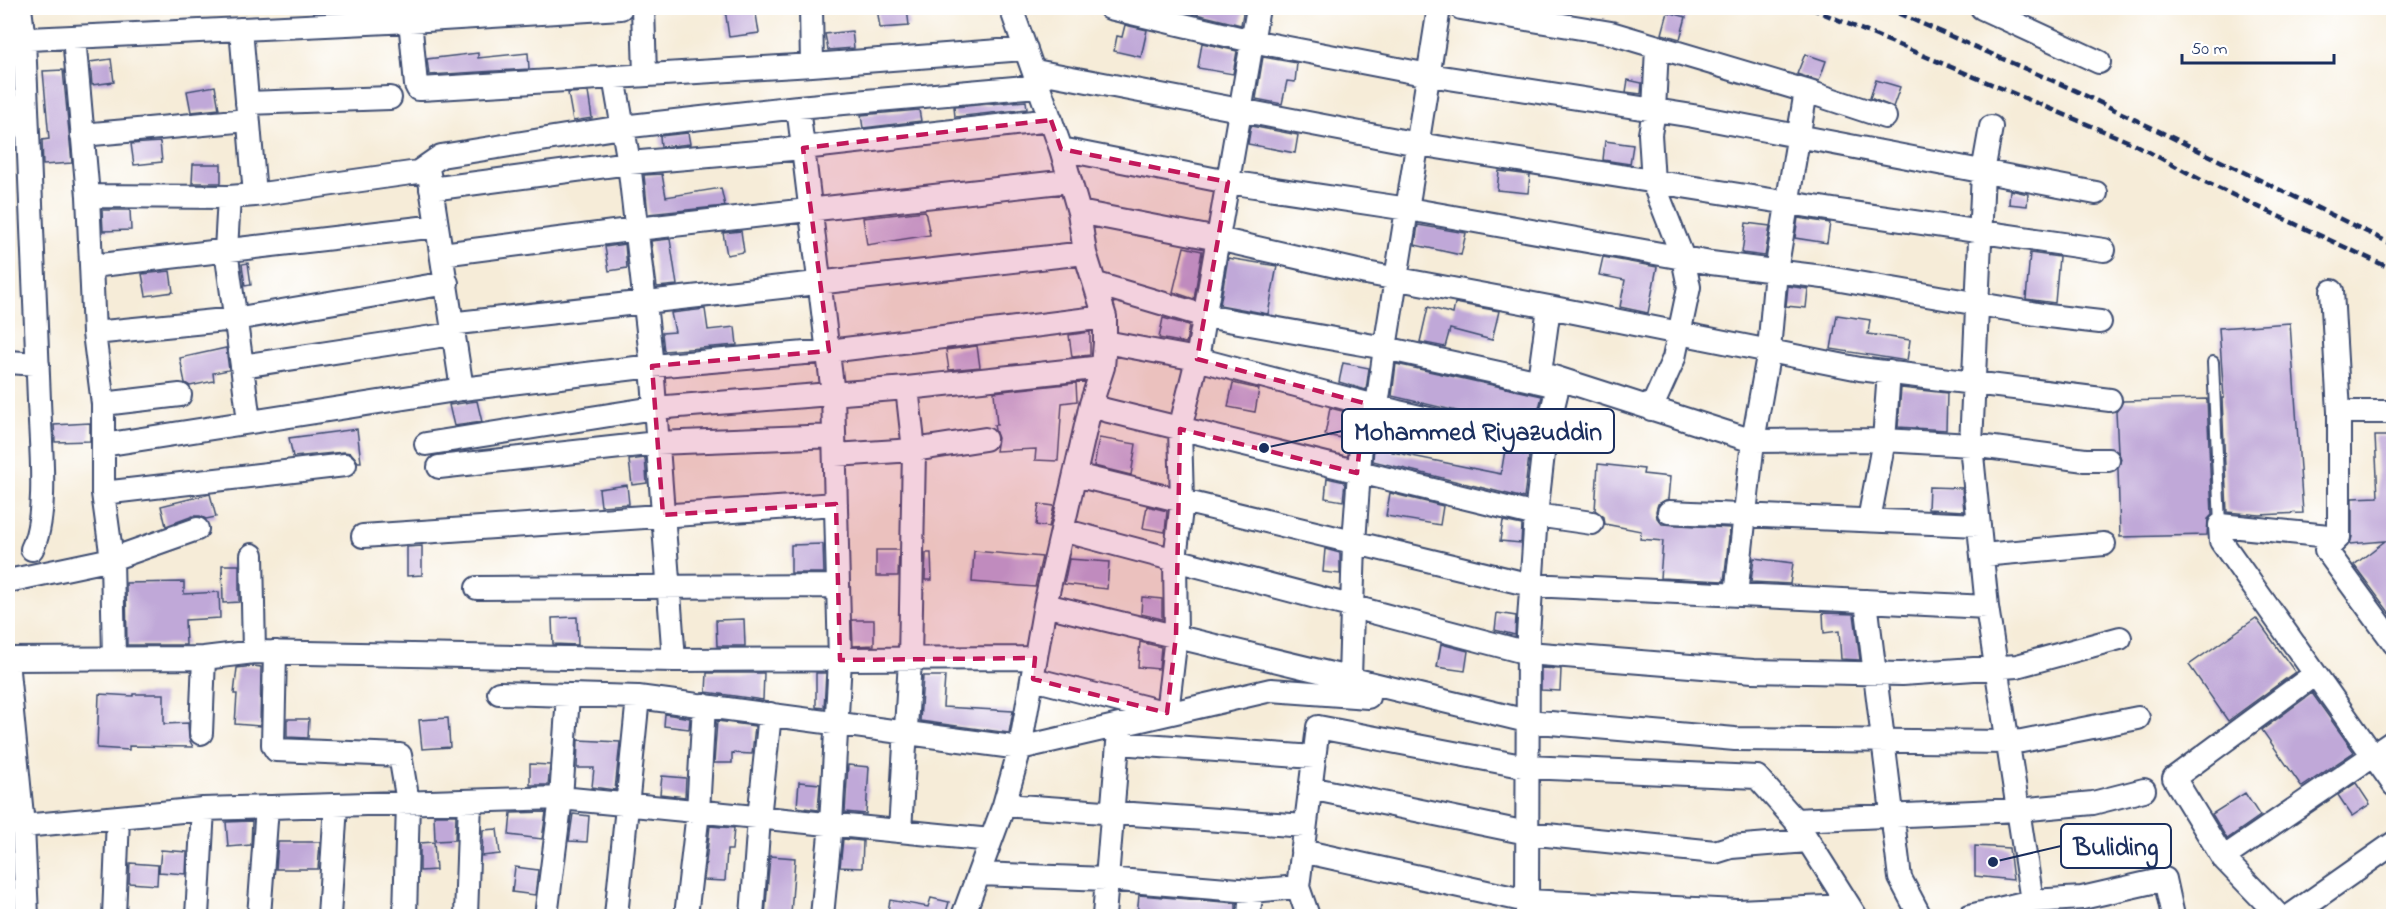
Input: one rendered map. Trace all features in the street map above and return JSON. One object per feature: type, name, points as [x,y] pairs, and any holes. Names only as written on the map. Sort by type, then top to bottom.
[{"type":"street","points":[[20,8],[16,40],[38,364],[41,488],[38,536],[32,549]]},
{"type":"street","points":[[16,40],[241,29],[410,14],[621,8]]},
{"type":"street","points":[[643,8],[645,75]]},
{"type":"street","points":[[811,8],[812,65]]},
{"type":"street","points":[[963,916],[1004,805],[1020,748],[1045,605],[1091,404],[1103,367],[1105,342],[1105,317],[1085,253],[1078,212],[1061,149],[1011,8]]},
{"type":"street","points":[[1110,8],[1252,41],[1429,75],[1693,116],[2096,193]]},
{"type":"street","points":[[1167,713],[1176,636],[1175,559],[1182,501],[1180,429],[1205,316],[1258,8]]},
{"type":"street","points":[[1350,678],[1357,472],[1370,405],[1385,348],[1439,8]]},
{"type":"street","points":[[1461,8],[1611,33],[1885,117]]},
{"type":"street","points":[[1982,8],[2014,14],[2099,62]]},
{"type":"street","points":[[410,14],[418,89],[1026,50]]},
{"type":"street","points":[[241,29],[255,195]]},
{"type":"street","points":[[74,37],[88,196],[94,333],[103,404],[103,493],[112,559],[114,658]]},
{"type":"street","points":[[1651,409],[1674,358],[1689,287],[1683,258],[1653,182],[1650,135],[1654,111],[1657,47]]},
{"type":"street","points":[[614,77],[629,164],[652,366],[674,660]]},
{"type":"street","points":[[88,196],[230,197],[255,195],[418,172],[441,156],[622,127],[1037,78],[1240,110],[1418,144],[1653,182],[2104,250]]},
{"type":"street","points":[[1736,595],[1753,441],[1769,350],[1776,272],[1806,91]]},
{"type":"street","points":[[82,135],[247,112],[390,98]]},
{"type":"street","points":[[798,107],[829,351],[835,445],[840,660],[831,824],[822,916]]},
{"type":"street","points":[[431,189],[629,164],[803,148],[1051,120]]},
{"type":"street","points":[[1991,127],[1983,172],[1971,445],[1987,607],[2032,901]]},
{"type":"street","points":[[1061,149],[1228,182],[1408,210],[1683,258],[1823,277],[2048,316],[2100,322]]},
{"type":"street","points":[[427,165],[462,389]]},
{"type":"street","points":[[442,254],[637,229],[1069,181]]},
{"type":"street","points":[[230,197],[226,250],[249,422]]},
{"type":"street","points":[[1078,212],[1218,239],[1396,278],[1889,372],[2110,400]]},
{"type":"street","points":[[92,266],[437,226]]},
{"type":"street","points":[[242,366],[446,335],[458,323],[1085,253]]},
{"type":"street","points":[[94,333],[235,319],[447,283]]},
{"type":"street","points":[[1096,284],[1205,316],[1385,348],[1558,386]]},
{"type":"street","points":[[2332,291],[2339,412],[2338,537],[2326,550],[2394,643]]},
{"type":"street","points":[[1540,373],[1549,307]]},
{"type":"street","points":[[103,445],[462,389],[652,366],[829,351],[1105,317]]},
{"type":"street","points":[[1105,342],[1197,359],[1370,405],[1544,444]]},
{"type":"street","points":[[8,362],[38,364]]},
{"type":"street","points":[[426,444],[654,408],[907,388],[1103,367]]},
{"type":"street","points":[[1869,520],[1884,440],[1889,372]]},
{"type":"street","points":[[1540,373],[1558,386]]},
{"type":"street","points":[[1540,373],[1753,441],[1884,440],[1971,445],[2085,460],[2108,459]]},
{"type":"street","points":[[1527,909],[1527,721],[1531,585],[1544,444],[1558,386]]},
{"type":"street","points":[[900,831],[910,660],[914,450],[907,388]]},
{"type":"street","points":[[103,404],[180,395]]},
{"type":"street","points":[[1091,404],[1180,429],[1536,515],[1592,523]]},
{"type":"street","points":[[2339,412],[2394,412]]},
{"type":"street","points":[[439,467],[657,443],[835,445],[914,450],[985,439]]},
{"type":"street","points":[[103,493],[345,465]]},
{"type":"street","points":[[1075,475],[1531,585],[1987,607]]},
{"type":"street","points":[[363,536],[836,504]]},
{"type":"street","points":[[1669,512],[1979,525]]},
{"type":"street","points":[[2338,537],[2220,525],[2221,541],[2394,784]]},
{"type":"street","points":[[8,581],[112,559],[197,528]]},
{"type":"street","points":[[1062,530],[1528,653],[1753,671],[1902,674],[2017,666],[2120,638]]},
{"type":"street","points":[[1982,555],[2104,544]]},
{"type":"street","points":[[252,555],[273,745],[276,750],[400,755],[408,802],[405,916]]},
{"type":"street","points":[[477,588],[668,585],[838,586]]},
{"type":"street","points":[[1866,602],[1900,878],[1920,916]]},
{"type":"street","points":[[1045,605],[1527,721],[1735,739],[2008,742],[2138,718]]},
{"type":"street","points":[[8,659],[204,658],[264,652],[674,660],[910,660],[1034,668],[1167,713]]},
{"type":"street","points":[[201,733],[204,658]]},
{"type":"street","points":[[8,671],[23,826],[27,916]]},
{"type":"street","points":[[2278,916],[2223,858],[2174,778],[2315,674]]},
{"type":"street","points":[[499,693],[638,697],[1020,748],[1271,690],[1368,697]]},
{"type":"street","points":[[546,916],[561,798],[568,695]]},
{"type":"street","points":[[616,916],[638,697]]},
{"type":"street","points":[[686,916],[698,812],[704,705]]},
{"type":"street","points":[[752,916],[770,714]]},
{"type":"street","points":[[1308,916],[1298,887],[1318,727],[1527,767],[1756,777]]},
{"type":"street","points":[[1735,739],[1756,777],[1796,820],[1852,911]]},
{"type":"street","points":[[2223,858],[2394,741]]},
{"type":"street","points":[[1104,916],[1118,743],[1314,757]]},
{"type":"street","points":[[1310,788],[1527,833],[1714,852],[1731,847],[1807,841]]},
{"type":"street","points":[[1796,820],[2018,810],[2093,802],[2144,790]]},
{"type":"street","points":[[23,826],[203,809],[561,798],[991,840]]},
{"type":"street","points":[[466,916],[470,801]]},
{"type":"street","points":[[329,916],[336,805]]},
{"type":"street","points":[[1004,805],[1305,826]]},
{"type":"street","points":[[259,916],[267,807]]},
{"type":"street","points":[[197,916],[203,809]]},
{"type":"street","points":[[114,916],[118,818]]},
{"type":"street","points":[[2290,916],[2394,843]]},
{"type":"street","points":[[1302,851],[1527,909],[1852,911]]},
{"type":"street","points":[[979,874],[1106,879],[1251,891],[1298,887]]},
{"type":"street","points":[[1970,916],[2032,901],[2084,907],[2165,879],[2173,916]]},
{"type":"street","points":[[1249,916],[1251,891]]},
{"type":"lane","points":[[2213,362],[2220,525]]},
{"type":"highlighted area","points":[[1051,120],[1061,149],[1228,182],[1197,359],[1364,403],[1357,473],[1180,429],[1176,636],[1167,713],[1033,679],[1035,658],[840,660],[836,504],[663,515],[652,366],[829,351],[803,148]]},
{"type":"building","points":[[755,8],[759,33],[729,37],[725,9]]},
{"type":"building","points":[[877,8],[907,8],[909,26],[880,28]]},
{"type":"building","points":[[1193,8],[1244,8],[1241,25],[1192,13]]},
{"type":"building","points":[[1668,12],[1686,17],[1680,39],[1662,34]]},
{"type":"building","points":[[1125,25],[1147,30],[1141,57],[1114,51],[1117,36],[1122,37]]},
{"type":"building","points":[[852,31],[854,48],[828,50],[825,34]]},
{"type":"building","points":[[1202,43],[1237,51],[1233,74],[1198,68]]},
{"type":"building","points":[[478,53],[478,58],[528,53],[529,69],[429,75],[427,59]]},
{"type":"building","points":[[1805,54],[1826,61],[1819,81],[1797,74]]},
{"type":"building","points":[[1263,57],[1297,63],[1295,82],[1287,81],[1282,104],[1256,99]]},
{"type":"building","points":[[111,59],[114,82],[92,85],[90,62]]},
{"type":"building","points":[[63,70],[72,163],[43,165],[42,140],[49,139],[43,71]]},
{"type":"building","points":[[1628,80],[1642,83],[1641,94],[1626,92]]},
{"type":"building","points":[[1876,80],[1900,87],[1893,107],[1870,98]]},
{"type":"building","points":[[215,86],[219,109],[191,112],[187,91]]},
{"type":"building","points":[[588,92],[592,118],[573,121],[568,93]]},
{"type":"building","points":[[1026,101],[1027,109],[955,117],[954,107]]},
{"type":"building","points":[[919,110],[921,121],[863,128],[861,115]]},
{"type":"building","points":[[1251,126],[1298,135],[1295,153],[1248,144]]},
{"type":"building","points":[[688,133],[690,144],[661,147],[660,136]]},
{"type":"building","points":[[1605,141],[1633,145],[1630,164],[1603,160]]},
{"type":"building","points":[[160,142],[162,162],[134,165],[131,144]]},
{"type":"building","points":[[193,164],[221,164],[221,183],[192,183]]},
{"type":"building","points":[[1499,171],[1530,175],[1528,193],[1497,190]]},
{"type":"building","points":[[662,174],[666,197],[721,188],[725,206],[648,214],[644,175]]},
{"type":"building","points":[[2010,190],[2028,194],[2027,206],[2009,204]]},
{"type":"building","points":[[102,210],[130,210],[131,230],[103,231]]},
{"type":"building","points":[[925,211],[930,235],[867,245],[863,218]]},
{"type":"building","points":[[1798,218],[1830,223],[1827,243],[1795,238]]},
{"type":"building","points":[[1746,223],[1770,226],[1765,256],[1742,253]]},
{"type":"building","points":[[1418,225],[1466,233],[1461,255],[1415,245]]},
{"type":"building","points":[[741,231],[744,252],[727,255],[723,233]]},
{"type":"building","points":[[670,239],[677,285],[657,287],[651,241]]},
{"type":"building","points":[[625,244],[627,268],[609,271],[605,247]]},
{"type":"building","points":[[1184,247],[1202,251],[1194,299],[1173,292]]},
{"type":"building","points":[[2030,253],[2059,257],[2055,303],[2026,299]]},
{"type":"building","points":[[1603,257],[1657,267],[1648,313],[1620,307],[1625,280],[1599,275]]},
{"type":"building","points":[[1228,258],[1277,266],[1268,314],[1220,305]]},
{"type":"building","points":[[248,263],[251,285],[245,286],[242,264]]},
{"type":"building","points":[[170,271],[173,292],[146,296],[142,274]]},
{"type":"building","points":[[1788,286],[1808,289],[1806,308],[1786,306]]},
{"type":"building","points":[[1455,303],[1499,311],[1492,340],[1450,329],[1445,347],[1420,342],[1428,307],[1453,314]]},
{"type":"building","points":[[705,309],[708,330],[735,327],[737,345],[664,351],[662,333],[675,332],[671,313]]},
{"type":"building","points":[[1837,315],[1870,320],[1868,334],[1910,340],[1907,361],[1831,349]]},
{"type":"building","points":[[1163,318],[1189,325],[1186,343],[1159,338]]},
{"type":"building","points":[[2290,323],[2303,513],[2260,515],[2227,512],[2222,398],[2224,398],[2219,328]]},
{"type":"building","points":[[1090,332],[1090,355],[1072,357],[1069,335]]},
{"type":"building","points":[[977,346],[980,367],[949,370],[946,350]]},
{"type":"building","points":[[226,348],[229,370],[213,373],[214,381],[190,386],[185,383],[180,358]]},
{"type":"building","points":[[1343,363],[1369,368],[1366,390],[1339,382]]},
{"type":"building","points":[[1396,364],[1542,396],[1534,429],[1392,396]]},
{"type":"building","points":[[1076,383],[1077,401],[1062,403],[1058,461],[1035,460],[1036,449],[996,451],[998,438],[994,425],[997,425],[994,392]]},
{"type":"building","points":[[1233,383],[1259,389],[1255,412],[1228,407]]},
{"type":"building","points":[[1901,388],[1947,393],[1946,430],[1898,427]]},
{"type":"building","points":[[2207,399],[2212,515],[2208,519],[2207,535],[2120,537],[2118,468],[2121,459],[2118,451],[2116,412],[2123,401]]},
{"type":"building","points":[[477,401],[482,422],[454,426],[449,405]]},
{"type":"building","points":[[1330,408],[1350,413],[1348,439],[1325,435]]},
{"type":"building","points":[[90,423],[90,441],[55,442],[54,425]]},
{"type":"building","points":[[357,429],[361,462],[358,462],[351,453],[344,452],[293,457],[289,438]]},
{"type":"building","points":[[2375,436],[2394,436],[2394,619],[2354,565],[2385,541],[2350,544],[2352,498],[2378,497]]},
{"type":"building","points":[[1099,438],[1136,444],[1131,475],[1094,466]]},
{"type":"building","points":[[1374,445],[1392,448],[1392,452],[1501,474],[1505,450],[1529,456],[1524,498],[1373,461]]},
{"type":"building","points":[[645,458],[647,483],[632,485],[629,460]]},
{"type":"building","points":[[1598,464],[1644,469],[1643,474],[1670,477],[1668,499],[1658,504],[1656,511],[1657,518],[1662,524],[1730,528],[1724,581],[1660,578],[1663,541],[1640,539],[1641,531],[1605,524],[1604,517],[1595,510]]},
{"type":"building","points":[[1327,478],[1345,482],[1343,501],[1325,498]]},
{"type":"building","points":[[627,485],[629,504],[601,506],[599,489]]},
{"type":"building","points":[[1929,487],[1962,488],[1964,511],[1928,509]]},
{"type":"building","points":[[1390,493],[1443,506],[1440,525],[1386,516]]},
{"type":"building","points":[[210,494],[216,517],[206,519],[193,516],[166,526],[161,506]]},
{"type":"building","points":[[1039,504],[1054,506],[1049,527],[1036,525]]},
{"type":"building","points":[[1147,506],[1167,511],[1165,532],[1143,528]]},
{"type":"building","points":[[1503,521],[1522,525],[1521,543],[1500,541]]},
{"type":"building","points":[[823,544],[824,573],[791,573],[791,545]]},
{"type":"building","points":[[422,546],[422,575],[407,576],[407,547]]},
{"type":"building","points":[[1325,549],[1340,553],[1340,574],[1323,572]]},
{"type":"building","points":[[876,550],[899,550],[898,576],[876,576]]},
{"type":"building","points":[[974,551],[1042,557],[1035,587],[972,582]]},
{"type":"building","points":[[926,553],[931,553],[932,580],[925,580]]},
{"type":"building","points":[[1754,558],[1793,563],[1790,584],[1751,582]]},
{"type":"building","points":[[1069,559],[1109,562],[1107,589],[1064,584]]},
{"type":"building","points":[[222,565],[239,565],[239,602],[223,603]]},
{"type":"building","points":[[184,582],[184,594],[219,592],[220,618],[185,620],[186,645],[127,645],[126,583]]},
{"type":"building","points":[[1142,597],[1162,599],[1162,619],[1141,614]]},
{"type":"building","points":[[1497,613],[1516,616],[1515,635],[1495,630]]},
{"type":"building","points":[[1823,613],[1854,614],[1860,660],[1841,659],[1839,631],[1824,633]]},
{"type":"building","points":[[577,617],[578,645],[553,644],[552,618]]},
{"type":"building","points":[[2256,618],[2295,672],[2228,721],[2189,665]]},
{"type":"building","points":[[744,619],[745,646],[717,646],[716,620]]},
{"type":"building","points":[[852,620],[874,620],[874,645],[853,646]]},
{"type":"building","points":[[1140,642],[1161,647],[1159,669],[1138,667]]},
{"type":"building","points":[[1441,644],[1468,651],[1465,671],[1437,667]]},
{"type":"building","points":[[261,667],[260,726],[235,724],[237,694],[234,694],[237,668]]},
{"type":"building","points":[[1541,668],[1561,669],[1560,691],[1541,690]]},
{"type":"building","points":[[707,673],[764,673],[763,700],[706,692]]},
{"type":"building","points":[[816,673],[826,673],[824,708],[816,707]]},
{"type":"building","points":[[923,676],[945,676],[943,707],[1013,711],[1009,733],[920,721]]},
{"type":"building","points":[[2312,693],[2354,752],[2302,787],[2262,730]]},
{"type":"building","points":[[99,694],[133,696],[133,694],[164,694],[164,724],[188,723],[189,739],[193,747],[129,746],[129,750],[97,748]]},
{"type":"building","points":[[665,714],[690,718],[689,729],[664,726]]},
{"type":"building","points":[[448,718],[450,747],[422,749],[419,720]]},
{"type":"building","points":[[287,719],[309,719],[308,738],[287,737]]},
{"type":"building","points":[[717,721],[755,726],[752,754],[732,753],[732,763],[714,763]]},
{"type":"building","points":[[578,740],[620,742],[615,790],[592,787],[594,768],[577,768]]},
{"type":"building","points":[[530,764],[550,765],[548,785],[530,785]]},
{"type":"building","points":[[848,765],[869,767],[866,814],[845,812]]},
{"type":"building","points":[[662,776],[686,778],[685,797],[660,794]]},
{"type":"building","points":[[799,782],[820,784],[818,810],[797,807]]},
{"type":"building","points":[[2356,783],[2370,804],[2352,816],[2338,795]]},
{"type":"building","points":[[2245,793],[2260,816],[2227,839],[2212,814]]},
{"type":"building","points":[[546,812],[542,839],[509,835],[511,813]]},
{"type":"building","points":[[573,814],[589,816],[587,842],[569,841]]},
{"type":"building","points":[[434,815],[456,815],[455,840],[435,841]]},
{"type":"building","points":[[252,821],[251,845],[228,847],[226,822]]},
{"type":"building","points":[[710,826],[734,828],[732,850],[727,850],[725,881],[704,880]]},
{"type":"building","points":[[497,829],[500,854],[482,856],[483,830]]},
{"type":"building","points":[[843,839],[863,841],[862,868],[840,867]]},
{"type":"building","points":[[278,842],[320,842],[318,869],[276,869]]},
{"type":"building","points":[[434,842],[436,870],[420,871],[420,843]]},
{"type":"building","points":[[1975,846],[2009,848],[2013,880],[1975,876]]},
{"type":"building","points":[[161,850],[187,852],[186,874],[159,872]]},
{"type":"building","points":[[770,856],[795,858],[791,914],[788,916],[765,916]]},
{"type":"building","points":[[8,861],[11,861],[13,913],[8,913]]},
{"type":"building","points":[[130,863],[158,865],[157,885],[129,883]]},
{"type":"building","points":[[515,867],[538,870],[535,895],[512,892]]},
{"type":"building","points":[[1139,895],[1236,903],[1236,916],[1137,916]]},
{"type":"building","points":[[931,898],[949,902],[945,916],[887,916],[890,900],[928,907]]},
{"type":"railway","points":[[1810,8],[2132,143],[2203,181],[2394,270]]},
{"type":"railway","points":[[1886,8],[2074,90],[2394,245]]},
{"type":"place","name":"Mohammed Riyazuddin","points":[[1264,448]]},
{"type":"place","name":"Buliding","points":[[1993,862]]}]
